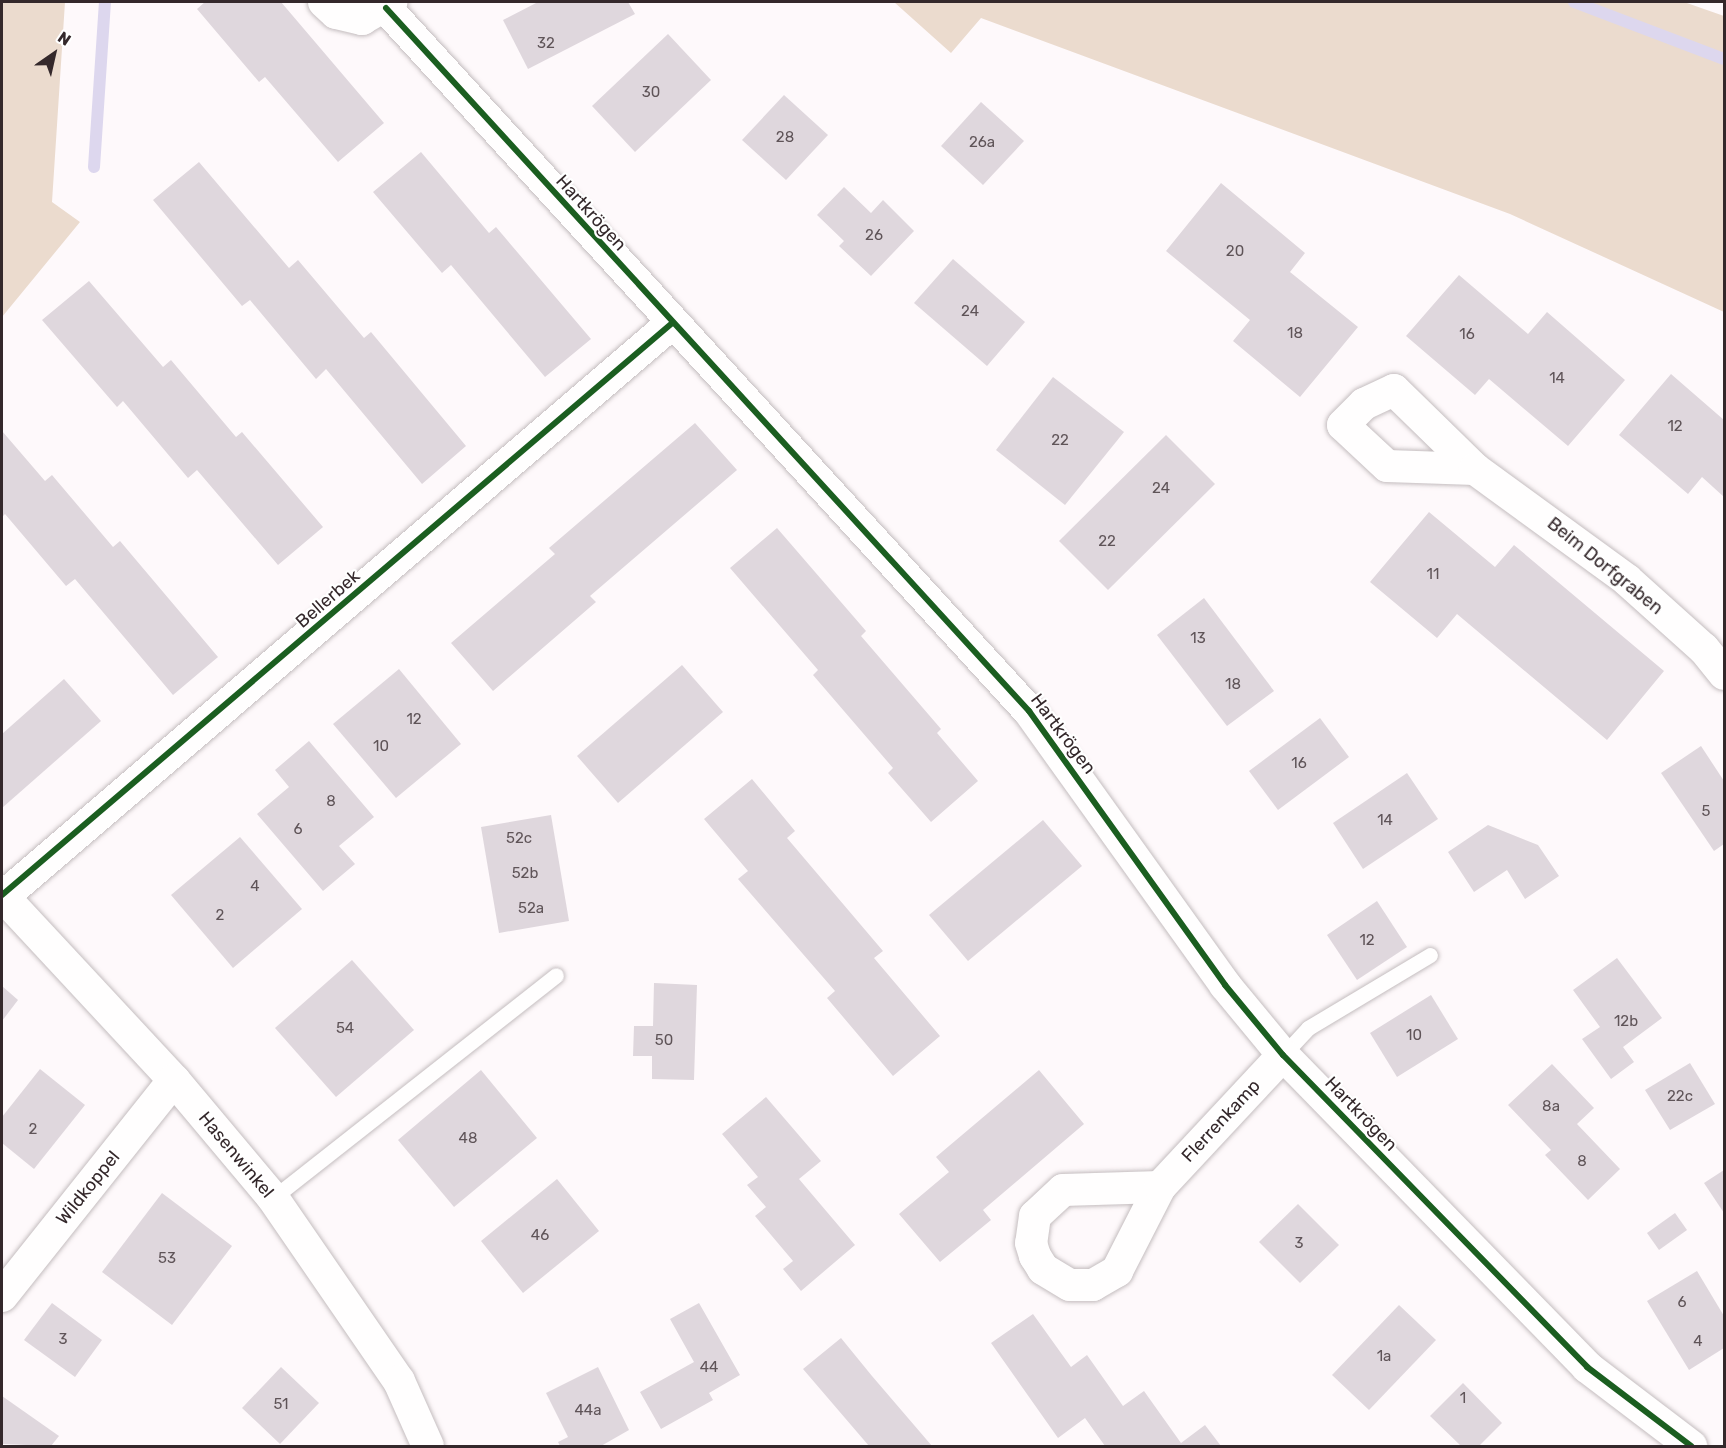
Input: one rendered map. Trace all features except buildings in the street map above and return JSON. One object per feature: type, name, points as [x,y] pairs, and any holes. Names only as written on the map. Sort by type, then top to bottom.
[{"type":"street","name":"Hartkrögen","points":[[324,2],[348,18],[362,19],[388,5],[671,324],[1029,711],[1226,985],[1283,1055],[1587,1368],[1691,1446]]},
{"type":"street","name":"Bellerbek","points":[[2,896],[671,324]]},
{"type":"street","name":"Beim Dorfgraben","points":[[1475,469],[1627,580],[1704,649],[1725,674]]},
{"type":"street","name":"Hasenwinkel","points":[[2,896],[174,1080],[273,1198],[399,1382],[428,1446]]},
{"type":"street","name":"Flerrenkamp","points":[[1160,1187],[1283,1055]]},
{"type":"street","name":"Wildkoppel","points":[[2,1296],[174,1080]]},
{"type":"lane","points":[[1283,1055],[1308,1028],[1430,955]]},
{"type":"lane","points":[[273,1198],[556,975]]},
{"type":"shaded area","points":[[2,2],[65,2],[52,202],[80,222],[2,317]]},
{"type":"shaded area","points":[[894,2],[1684,2],[1724,16],[1724,312],[1510,214],[981,18],[951,53]]},
{"type":"waterway","points":[[94,167],[105,2]]},
{"type":"waterway","points":[[1574,2],[1724,59]]},
{"type":"cycle path","points":[[386,8],[1029,711],[1225,985],[1283,1055],[1587,1367],[1691,1446]]},
{"type":"cycle path","points":[[2,895],[671,324]]}]
